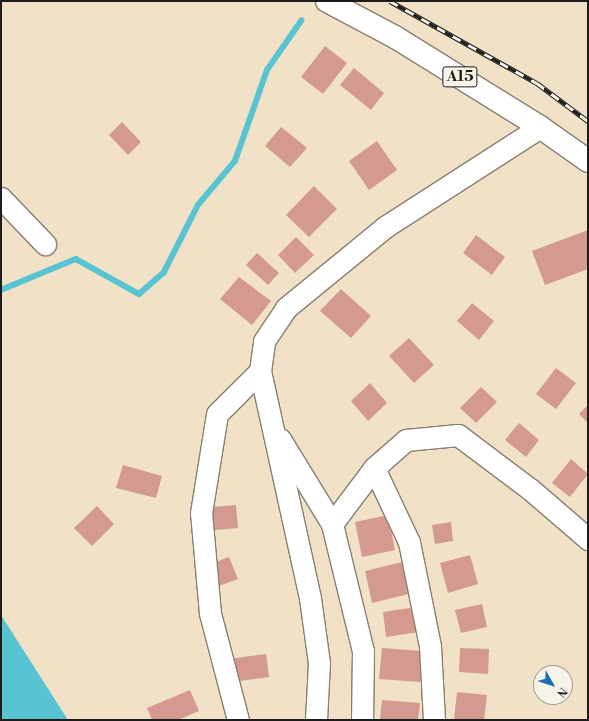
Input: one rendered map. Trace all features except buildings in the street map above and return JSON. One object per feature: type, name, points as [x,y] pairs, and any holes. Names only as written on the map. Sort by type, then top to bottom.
[{"type":"highway","name":"A15","points":[[327,1],[395,37],[540,127],[588,161]]},
{"type":"street","points":[[316,720],[319,663],[310,598],[260,370],[264,341],[286,308],[385,228],[540,127]]},
{"type":"street","points":[[1,198],[45,244]]},
{"type":"street","points":[[238,720],[210,613],[201,513],[217,414],[260,370]]},
{"type":"street","points":[[272,425],[332,524],[363,651],[362,720]]},
{"type":"street","points":[[332,524],[374,468],[406,440],[458,435],[530,489],[588,539]]},
{"type":"street","points":[[374,468],[409,542],[430,646],[434,720]]},
{"type":"water","points":[[1,615],[68,720],[1,720]]},
{"type":"waterway","points":[[1,290],[76,259],[139,294],[164,272],[198,205],[235,161],[267,70],[301,21]]},
{"type":"railway","points":[[390,1],[537,83],[588,121]]}]
